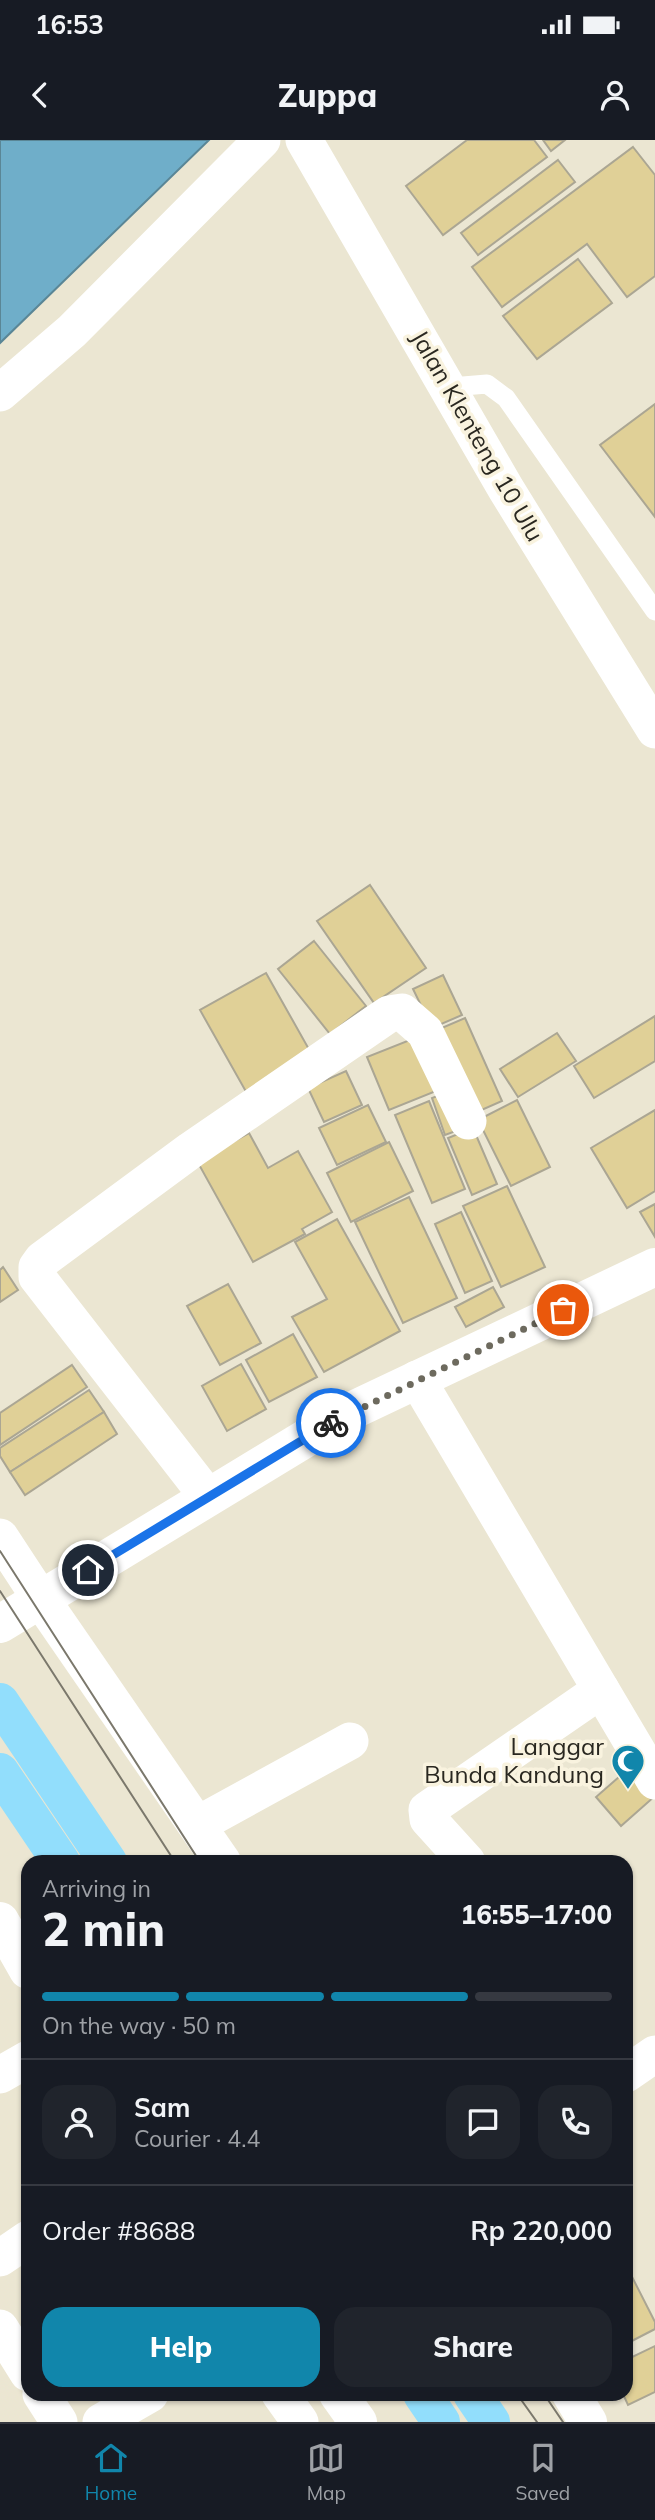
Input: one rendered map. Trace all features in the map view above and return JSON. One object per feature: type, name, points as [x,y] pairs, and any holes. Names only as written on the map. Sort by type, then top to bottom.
[{"type":"highway","points":[[0,1702],[103,1855]]},
{"type":"highway","points":[[0,1772],[56,1855]]},
{"type":"highway","points":[[427,2401],[441,2422]]},
{"type":"highway","points":[[477,2401],[491,2422]]},
{"type":"street","points":[[0,393],[72,331],[262,140]]},
{"type":"street","name":"Jalan Klenteng 10 Ulu","points":[[304,140],[506,489],[655,730]]},
{"type":"street","points":[[208,1497],[37,1277],[37,1268],[42,1260],[191,1150],[388,1014],[402,1012],[425,1032],[468,1121]]},
{"type":"street","points":[[0,1625],[40,1598],[349,1412],[655,1267]]},
{"type":"street","points":[[417,1379],[655,1781]]},
{"type":"street","points":[[0,1537],[217,1855]]},
{"type":"street","points":[[461,1855],[428,1819],[428,1810],[601,1690]]},
{"type":"street","points":[[197,1825],[350,1741]]},
{"type":"street","points":[[0,1921],[21,1958]]},
{"type":"street","points":[[0,2076],[21,2063]]},
{"type":"street","points":[[0,2258],[21,2244]]},
{"type":"street","points":[[0,2328],[21,2362]]},
{"type":"street","points":[[46,2401],[59,2422]]},
{"type":"street","points":[[101,2422],[138,2401]]},
{"type":"street","points":[[285,2401],[300,2422]]},
{"type":"street","points":[[343,2401],[358,2422]]},
{"type":"street","points":[[575,2401],[587,2422]]},
{"type":"lane","points":[[450,392],[463,386],[487,384],[506,398],[655,611]]},
{"type":"water","points":[[0,140],[209,140],[0,343]]},
{"type":"building","points":[[467,140],[534,140],[547,157],[443,235],[406,186]]},
{"type":"building","points":[[543,140],[565,140],[551,151]]},
{"type":"building","points":[[633,147],[655,175],[655,276],[627,297],[587,244],[502,307],[472,267]]},
{"type":"building","points":[[558,160],[575,182],[478,255],[461,233]]},
{"type":"building","points":[[578,259],[612,303],[537,359],[503,316]]},
{"type":"building","points":[[655,404],[655,517],[600,445]]},
{"type":"building","points":[[370,885],[426,968],[374,1003],[317,921]]},
{"type":"building","points":[[314,941],[366,1006],[330,1034],[278,969]]},
{"type":"building","points":[[266,973],[315,1060],[249,1097],[200,1010]]},
{"type":"building","points":[[443,975],[462,1015],[432,1028],[413,989]]},
{"type":"building","points":[[655,1016],[655,1061],[594,1098],[574,1066]]},
{"type":"building","points":[[465,1018],[502,1101],[468,1116],[430,1033]]},
{"type":"building","points":[[557,1033],[576,1061],[518,1097],[500,1069]]},
{"type":"building","points":[[425,1034],[446,1087],[389,1110],[367,1057]]},
{"type":"building","points":[[346,1071],[362,1105],[324,1122],[308,1088]]},
{"type":"building","points":[[453,1090],[467,1127],[445,1135],[432,1098]]},
{"type":"building","points":[[517,1100],[550,1167],[511,1186],[478,1120]]},
{"type":"building","points":[[429,1101],[465,1189],[432,1203],[395,1115]]},
{"type":"building","points":[[368,1105],[386,1142],[337,1165],[319,1128]]},
{"type":"building","points":[[655,1110],[655,1191],[627,1208],[591,1148]]},
{"type":"building","points":[[473,1128],[497,1184],[472,1195],[448,1138]]},
{"type":"building","points":[[249,1133],[268,1168],[298,1151],[332,1212],[302,1229],[305,1234],[253,1262],[197,1161]]},
{"type":"building","points":[[389,1142],[413,1191],[351,1222],[327,1173]]},
{"type":"building","points":[[507,1186],[545,1267],[501,1287],[463,1206]]},
{"type":"building","points":[[409,1197],[457,1298],[403,1323],[355,1222]]},
{"type":"building","points":[[655,1204],[655,1237],[640,1212]]},
{"type":"building","points":[[461,1212],[492,1281],[465,1293],[435,1224]]},
{"type":"building","points":[[337,1219],[400,1331],[324,1372],[292,1317],[327,1299],[295,1242]]},
{"type":"building","points":[[3,1267],[18,1290],[0,1302],[0,1270]]},
{"type":"building","points":[[228,1284],[261,1343],[220,1365],[187,1306]]},
{"type":"building","points":[[493,1287],[504,1307],[466,1327],[455,1307]]},
{"type":"building","points":[[293,1334],[317,1377],[269,1402],[246,1360]]},
{"type":"building","points":[[241,1364],[266,1409],[227,1431],[202,1386]]},
{"type":"building","points":[[72,1365],[87,1387],[0,1445],[0,1413]]},
{"type":"building","points":[[89,1390],[104,1412],[10,1472],[0,1456],[0,1448]]},
{"type":"building","points":[[104,1412],[117,1434],[25,1495],[10,1472]]},
{"type":"building","name":"Langgar Bunda Kandung","points":[[635,1763],[655,1796],[621,1826],[596,1797]]},
{"type":"building","points":[[633,2279],[655,2322],[655,2329],[633,2340]]},
{"type":"building","points":[[655,2346],[655,2392],[628,2405],[626,2401],[633,2401],[633,2357]]},
{"type":"tram line","points":[[0,1551],[195,1855]]},
{"type":"tram line","points":[[0,1591],[170,1855]]},
{"type":"tram line","points":[[522,2401],[537,2422]]},
{"type":"tram line","points":[[549,2401],[563,2422]]},
{"type":"way so far","points":[[331,1423],[563,1310]]},
{"type":"place","name":"Langgar Bunda Kandung","points":[[628,1791]]},
{"type":"route","points":[[88,1570],[331,1423]]}]
